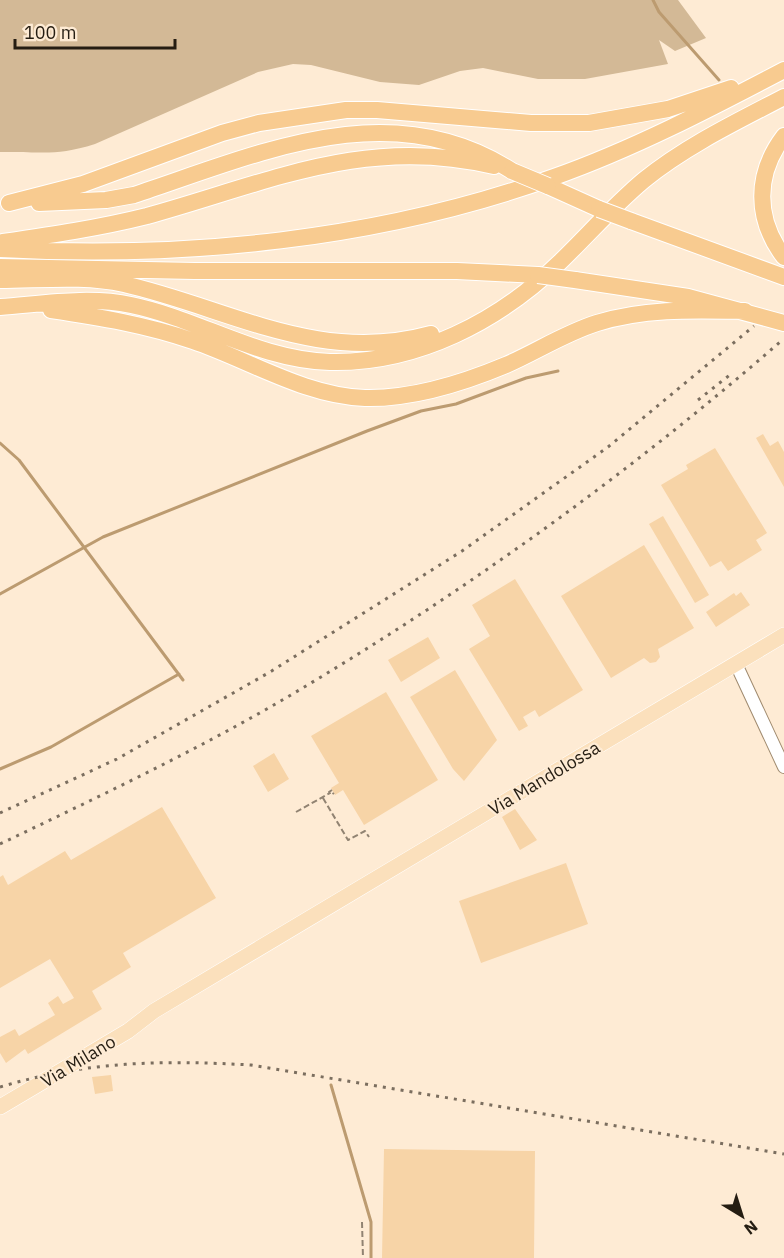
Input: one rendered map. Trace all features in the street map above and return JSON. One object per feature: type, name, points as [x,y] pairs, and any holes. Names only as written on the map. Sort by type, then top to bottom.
[{"type":"highway","points":[[4,204],[83,184],[222,133],[259,123],[346,110],[377,110],[531,123],[589,123],[668,109],[784,68]]},
{"type":"highway","points":[[0,249],[130,251],[201,248],[390,224],[443,211],[555,177],[670,128],[784,68]]},
{"type":"highway","points":[[0,307],[77,302],[129,304],[177,318],[285,358],[352,362],[400,355],[446,338],[493,316],[523,294],[660,168],[694,145],[784,97]]},
{"type":"highway","points":[[4,204],[106,200],[134,195],[303,140],[373,132],[427,136],[467,146],[512,171],[599,209],[784,277]]},
{"type":"highway","points":[[784,136],[767,165],[762,184],[761,204],[766,225],[784,257]]},
{"type":"highway","points":[[0,242],[105,226],[302,169],[342,160],[429,156],[460,159],[512,171]]},
{"type":"highway","points":[[0,267],[195,271],[457,271],[538,276],[688,297],[784,323]]},
{"type":"highway","points":[[0,280],[122,284],[271,330],[334,342],[373,344],[442,331],[469,321],[523,294]]},
{"type":"highway","points":[[21,306],[148,327],[194,341],[278,376],[337,394],[365,398],[410,394],[452,384],[505,365],[596,323],[644,311],[745,311]]},
{"type":"main road","name":"Via Mandolossa","points":[[304,921],[784,635]]},
{"type":"main road","name":"Via Milano","points":[[0,1107],[128,1031],[154,1011],[304,921]]},
{"type":"main road","name":"Via Milano","points":[[0,1097],[124,1024],[154,1011]]},
{"type":"street","points":[[735,664],[784,766]]},
{"type":"path","points":[[296,812],[332,792]]},
{"type":"path","points":[[323,798],[348,840]]},
{"type":"path","points":[[343,843],[365,831],[369,837]]},
{"type":"path","points":[[362,1222],[363,1258]]},
{"type":"shaded area","points":[[0,0],[678,0],[706,38],[675,51],[659,40],[668,64],[585,79],[538,79],[483,68],[460,71],[419,85],[380,82],[311,65],[293,64],[258,72],[95,144],[57,152],[0,152]]},
{"type":"building","points":[[763,434],[770,446],[778,441],[784,452],[784,487],[756,438]]},
{"type":"building","points":[[715,448],[767,533],[756,540],[762,550],[728,571],[721,561],[710,567],[661,485],[688,469],[686,465]]},
{"type":"building","points":[[663,516],[709,595],[695,603],[649,524]]},
{"type":"building","points":[[644,545],[694,628],[658,649],[660,657],[656,662],[650,663],[644,658],[611,678],[561,596]]},
{"type":"building","points":[[515,579],[583,690],[539,717],[535,710],[523,717],[528,726],[519,731],[469,649],[490,636],[472,605]]},
{"type":"building","points":[[741,592],[750,605],[716,627],[706,612],[734,593],[736,596]]},
{"type":"building","points":[[428,637],[440,658],[401,682],[388,660]]},
{"type":"building","points":[[455,670],[497,740],[464,781],[453,769],[410,697]]},
{"type":"building","points":[[386,692],[438,780],[364,825],[343,790],[335,795],[331,788],[339,783],[311,736]]},
{"type":"building","points":[[274,753],[289,779],[268,792],[253,766]]},
{"type":"building","points":[[162,807],[216,898],[123,953],[131,967],[92,991],[102,1009],[28,1054],[25,1049],[6,1063],[0,1053],[0,1037],[15,1029],[19,1036],[55,1015],[48,1003],[58,996],[63,1004],[74,998],[50,959],[0,988],[0,877],[3,875],[8,885],[65,851],[71,860]]},
{"type":"building","points":[[515,809],[537,840],[520,850],[502,817]]},
{"type":"building","points":[[566,863],[588,924],[481,963],[459,901]]},
{"type":"building","points":[[111,1075],[113,1091],[95,1094],[92,1077]]},
{"type":"building","points":[[384,1149],[535,1151],[534,1258],[382,1258]]},
{"type":"waterway","points":[[653,0],[659,12],[719,80]]},
{"type":"waterway","points":[[0,594],[103,537],[367,431],[421,411],[456,404],[526,378],[558,371]]},
{"type":"waterway","points":[[0,443],[19,460],[183,680]]},
{"type":"waterway","points":[[0,769],[51,747],[179,674]]},
{"type":"waterway","points":[[331,1085],[371,1222],[371,1258]]},
{"type":"railway","points":[[0,813],[117,759],[270,672],[462,551],[608,447],[754,326]]},
{"type":"railway","points":[[0,844],[211,740],[279,702],[410,621],[538,534],[600,488],[661,441],[780,342]]},
{"type":"railway","points":[[698,400],[731,374]]},
{"type":"railway","points":[[0,1087],[63,1072],[125,1064],[251,1065],[784,1154]]}]
